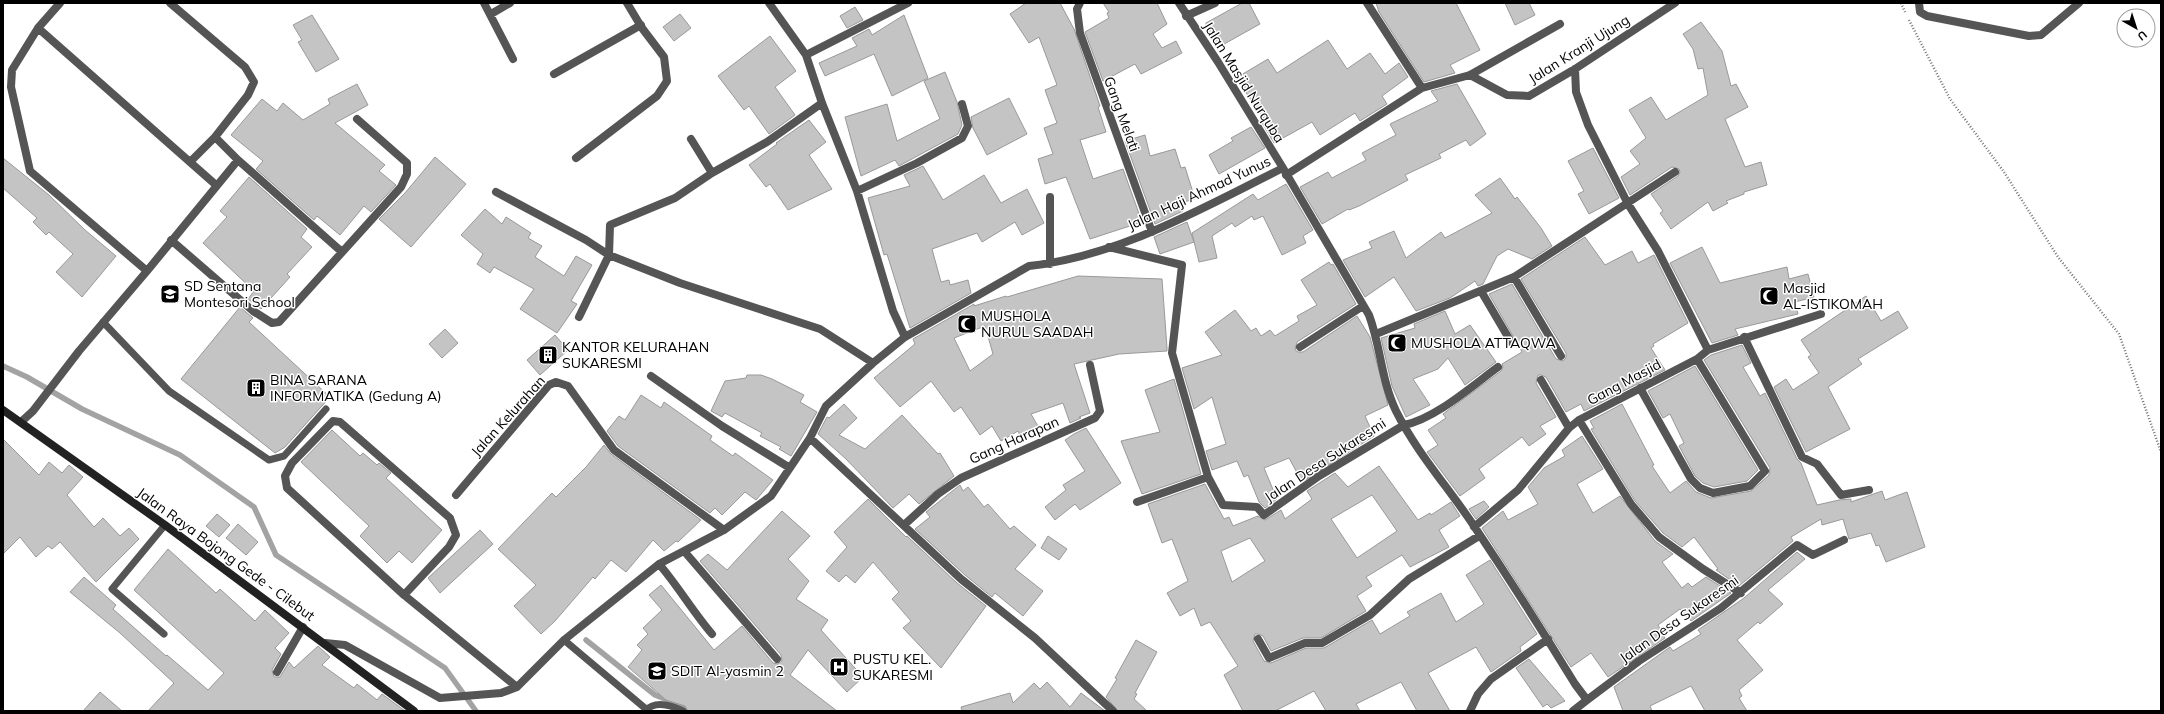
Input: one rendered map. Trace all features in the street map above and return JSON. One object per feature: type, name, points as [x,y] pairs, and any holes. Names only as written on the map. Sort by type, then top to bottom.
[{"type":"main road","name":"Jalan Raya Bojong Gede - Cilebut","points":[[3,410],[165,525],[325,643],[414,711]]},
{"type":"street","points":[[60,3],[38,28],[12,70],[11,87],[30,171],[147,271]]},
{"type":"street","points":[[170,3],[245,67],[254,82],[248,95],[215,137],[191,161]]},
{"type":"street","points":[[484,3],[513,59]]},
{"type":"street","points":[[491,14],[510,3]]},
{"type":"street","points":[[576,158],[657,96],[667,81],[664,57],[627,3]]},
{"type":"street","points":[[806,55],[908,3]]},
{"type":"street","name":"Gang Melati","points":[[1080,3],[1077,9],[1080,33],[1152,232]]},
{"type":"street","name":"Jalan Masjid Nurquba","points":[[1179,3],[1186,16],[1218,62],[1284,172]]},
{"type":"street","points":[[1186,16],[1215,3]]},
{"type":"street","points":[[1367,3],[1422,88]]},
{"type":"street","name":"Jalan Kranji Ujung","points":[[1470,75],[1507,95],[1529,96],[1575,69],[1675,3]]},
{"type":"street","points":[[1919,3],[1920,12],[1927,16],[2029,36],[2041,35],[2079,3]]},
{"type":"street","points":[[770,4],[806,55],[822,103],[857,191],[893,311],[905,337]]},
{"type":"street","name":"Jalan Haji Ahmad Yunus","points":[[325,643],[345,645],[440,698],[501,693],[517,687],[564,640],[659,564],[724,530],[771,496],[810,438],[826,406],[873,363],[905,337],[1029,266],[1050,264],[1109,247],[1152,232],[1284,172],[1422,88],[1470,75],[1560,24]]},
{"type":"street","points":[[554,74],[641,25]]},
{"type":"street","points":[[38,28],[191,161],[216,185]]},
{"type":"street","points":[[1575,69],[1576,92],[1588,125],[1628,204],[1658,251],[1708,350]]},
{"type":"street","points":[[579,317],[609,255],[610,225],[675,198],[712,173],[767,142],[822,103]]},
{"type":"street","points":[[857,191],[917,163],[962,138],[968,126],[962,104]]},
{"type":"street","points":[[171,240],[253,311],[272,323],[279,322],[401,187],[407,174],[408,163],[357,119]]},
{"type":"street","points":[[215,137],[238,160],[342,252]]},
{"type":"street","points":[[691,139],[712,173]]},
{"type":"street","points":[[21,422],[33,411],[79,351],[238,160]]},
{"type":"street","name":"Jalan Desa Sukaresmi","points":[[1284,172],[1363,306],[1376,334],[1386,388],[1404,425],[1426,462],[1474,527],[1575,684],[1588,700]]},
{"type":"street","points":[[1376,334],[1514,277],[1675,172]]},
{"type":"street","points":[[496,192],[586,240],[609,255],[680,283],[820,329],[873,363]]},
{"type":"street","points":[[1050,197],[1050,264]]},
{"type":"street","name":"Jalan Desa Sukaresmi","points":[[1109,247],[1182,266],[1172,353],[1208,477],[1222,505],[1257,507],[1264,515],[1319,476],[1404,425]]},
{"type":"street","points":[[1514,277],[1561,356]]},
{"type":"street","points":[[1481,290],[1510,342]]},
{"type":"street","points":[[1300,347],[1363,306]]},
{"type":"street","name":"Gang Masjid","points":[[1474,527],[1518,490],[1569,428],[1578,420],[1697,359],[1708,350],[1744,337],[1821,314]]},
{"type":"street","points":[[1744,337],[1802,457],[1818,464],[1841,495],[1869,490]]},
{"type":"street","points":[[1640,388],[1691,479],[1700,488],[1713,492],[1750,486],[1765,471],[1697,359]]},
{"type":"street","name":"Gang Harapan","points":[[904,526],[938,494],[961,478],[1095,418],[1100,411],[1090,365]]},
{"type":"street","points":[[1404,425],[1417,422],[1444,407],[1498,367]]},
{"type":"street","points":[[651,376],[722,426],[790,468]]},
{"type":"street","points":[[1541,380],[1569,428]]},
{"type":"street","name":"Jalan Kelurahan","points":[[456,495],[549,385],[556,382],[568,386],[614,450],[724,530]]},
{"type":"street","points":[[1578,420],[1631,504],[1659,537],[1703,569],[1740,593]]},
{"type":"street","points":[[404,594],[449,547],[456,536],[450,518],[340,422],[333,421],[292,463],[285,476],[287,488],[404,594],[517,687]]},
{"type":"street","points":[[810,438],[960,579],[1035,638],[1113,711]]},
{"type":"street","points":[[1137,502],[1208,477]]},
{"type":"street","points":[[1258,639],[1269,658],[1305,643],[1322,643],[1370,615],[1409,579],[1479,536]]},
{"type":"street","name":"Jalan Desa Sukaresmi","points":[[1572,711],[1639,661],[1721,608],[1797,545],[1813,556],[1844,540]]},
{"type":"street","points":[[684,551],[777,659]]},
{"type":"street","points":[[659,564],[675,583],[697,617],[712,634]]},
{"type":"street","points":[[277,672],[303,627]]},
{"type":"street","points":[[1470,711],[1478,694],[1491,679],[1548,640]]},
{"type":"lane","points":[[104,322],[169,391],[268,460],[278,459],[284,456],[326,409]]},
{"type":"lane","points":[[164,634],[112,588],[165,525]]},
{"type":"lane","points":[[564,640],[645,710],[661,703],[675,706],[683,711]]},
{"type":"path","points":[[1901,3],[1913,30],[1950,99],[2004,172],[2058,257],[2118,334],[2161,452]]},
{"type":"building","points":[[1026,3],[1060,3],[1074,29],[1100,106],[1098,107],[1106,132],[1080,140],[1093,179],[1123,169],[1142,222],[1090,239],[1066,177],[1045,184],[1038,159],[1053,154],[1044,128],[1057,123],[1045,90],[1057,85],[1039,37],[1029,43],[1010,14]]},
{"type":"building","points":[[1103,3],[1157,3],[1167,24],[1153,34],[1162,48],[1176,41],[1182,53],[1141,74],[1135,64],[1103,81],[1085,32],[1109,18],[1107,13],[1109,12]]},
{"type":"building","points":[[1242,3],[1249,3],[1260,24],[1217,48],[1206,29],[1206,23]]},
{"type":"building","points":[[1376,3],[1456,3],[1480,50],[1450,65],[1455,73],[1424,82],[1379,12]]},
{"type":"building","points":[[1505,3],[1529,3],[1535,15],[1515,25]]},
{"type":"building","points":[[855,7],[863,20],[847,28],[840,16]]},
{"type":"building","points":[[680,14],[691,28],[674,41],[663,27]]},
{"type":"building","points":[[312,15],[339,59],[316,72],[298,42],[302,40],[293,25]]},
{"type":"building","points":[[904,15],[928,78],[892,96],[874,54],[825,76],[819,63],[857,46],[852,38],[869,29],[872,35]]},
{"type":"building","points":[[1701,22],[1722,51],[1731,86],[1736,84],[1748,107],[1725,119],[1745,167],[1761,162],[1767,185],[1744,192],[1744,194],[1726,201],[1728,203],[1713,211],[1708,202],[1671,229],[1660,213],[1663,211],[1651,194],[1678,176],[1680,172],[1679,169],[1672,167],[1630,195],[1621,177],[1640,164],[1630,151],[1646,138],[1629,110],[1651,97],[1666,120],[1708,95],[1703,68],[1698,69],[1693,49],[1683,34]]},
{"type":"building","points":[[770,36],[796,71],[775,87],[795,115],[769,134],[749,106],[744,110],[718,76]]},
{"type":"building","points":[[1328,40],[1347,69],[1370,53],[1385,74],[1399,63],[1408,77],[1382,96],[1387,104],[1360,121],[1355,113],[1320,135],[1312,122],[1274,143],[1261,121],[1264,119],[1236,78],[1268,59],[1277,73]]},
{"type":"building","points":[[945,72],[957,102],[962,125],[958,134],[899,166],[895,160],[861,176],[845,117],[887,104],[897,141],[940,119],[924,81]]},
{"type":"building","points":[[357,84],[368,105],[335,123],[385,165],[379,171],[396,185],[371,212],[364,206],[340,235],[317,216],[314,220],[256,169],[263,161],[231,135],[262,99],[277,111],[283,103],[303,120],[330,104],[328,99]]},
{"type":"building","points":[[1457,84],[1486,134],[1470,146],[1466,140],[1439,154],[1441,158],[1405,175],[1408,180],[1359,206],[1349,210],[1348,209],[1322,224],[1300,187],[1328,172],[1332,178],[1366,160],[1362,153],[1396,135],[1390,124],[1438,101],[1431,91]]},
{"type":"building","points":[[1009,98],[1027,134],[987,155],[973,128],[971,117]]},
{"type":"building","points":[[809,120],[826,142],[809,155],[832,189],[788,210],[770,184],[766,187],[749,165],[777,144],[776,143]]},
{"type":"building","points":[[1251,127],[1265,148],[1219,174],[1209,155],[1233,141],[1231,138]]},
{"type":"building","points":[[1145,135],[1150,156],[1175,149],[1181,168],[1185,167],[1195,199],[1180,203],[1183,211],[1155,224],[1125,141]]},
{"type":"building","points":[[1593,148],[1619,198],[1589,214],[1578,194],[1584,191],[1568,161]]},
{"type":"building","points":[[435,157],[466,184],[411,247],[379,219],[405,193]]},
{"type":"building","points":[[3,158],[49,195],[85,230],[116,256],[82,297],[56,272],[73,254],[49,232],[46,235],[33,222],[37,218],[3,188]]},
{"type":"building","points":[[923,166],[943,200],[984,175],[1001,203],[1027,189],[1044,223],[1022,235],[1015,222],[982,242],[977,233],[932,249],[941,282],[949,280],[950,285],[968,280],[971,293],[910,328],[887,254],[884,255],[868,198],[910,186],[904,175]]},
{"type":"building","points":[[249,177],[307,229],[301,237],[312,247],[287,274],[290,277],[261,309],[248,299],[254,291],[203,243],[227,217],[220,211]]},
{"type":"building","points":[[1500,178],[1515,199],[1517,197],[1541,228],[1552,246],[1532,259],[1508,249],[1497,256],[1483,284],[1478,286],[1475,281],[1450,298],[1416,311],[1394,277],[1365,297],[1343,260],[1372,248],[1369,242],[1394,231],[1406,258],[1441,232],[1445,238],[1492,213],[1475,195]]},
{"type":"building","points":[[1286,184],[1313,230],[1303,236],[1306,243],[1282,255],[1263,216],[1254,220],[1252,216],[1235,227],[1232,223],[1212,236],[1217,258],[1199,262],[1192,233],[1253,194],[1258,200]]},
{"type":"building","points":[[485,209],[502,224],[506,217],[531,233],[528,238],[542,246],[535,257],[564,276],[576,256],[592,265],[571,301],[577,304],[557,333],[520,309],[534,289],[494,267],[490,273],[477,264],[483,254],[461,235]]},
{"type":"building","points":[[1187,222],[1194,242],[1160,254],[1154,237]]},
{"type":"building","points":[[1585,237],[1605,265],[1632,251],[1638,263],[1654,255],[1688,323],[1653,344],[1654,346],[1651,348],[1665,370],[1584,411],[1581,404],[1566,412],[1546,377],[1538,375],[1536,383],[1556,417],[1540,426],[1546,434],[1529,446],[1522,437],[1479,469],[1485,478],[1460,496],[1427,452],[1438,445],[1428,430],[1446,418],[1443,414],[1501,371],[1503,367],[1502,364],[1522,352],[1489,294],[1512,284],[1556,359],[1563,361],[1566,358],[1566,353],[1521,279]]},
{"type":"building","points":[[1702,247],[1720,283],[1787,267],[1789,279],[1808,274],[1814,297],[1795,302],[1798,314],[1735,329],[1738,335],[1712,343],[1670,263]]},
{"type":"building","points":[[1329,262],[1331,265],[1333,264],[1356,304],[1297,342],[1295,350],[1298,352],[1303,352],[1357,316],[1370,337],[1388,405],[1365,416],[1374,436],[1302,482],[1289,458],[1264,468],[1277,499],[1265,508],[1259,502],[1248,475],[1244,477],[1237,461],[1212,470],[1206,451],[1226,444],[1212,397],[1194,409],[1182,368],[1222,355],[1205,332],[1235,310],[1251,331],[1256,328],[1261,336],[1270,330],[1275,336],[1299,321],[1297,316],[1317,305],[1301,280]]},
{"type":"building","points":[[1078,276],[1162,279],[1167,351],[1119,354],[1074,364],[1090,413],[1079,417],[1081,418],[1070,423],[1063,403],[1031,414],[1039,428],[1021,437],[1018,431],[1001,441],[992,426],[980,435],[961,407],[954,412],[931,381],[900,407],[874,378],[915,344],[913,339],[974,304],[974,306],[1006,296],[1007,297]],"holes":[[[985,326],[993,354],[970,371],[954,338]]]},
{"type":"building","points":[[1866,296],[1881,321],[1898,311],[1908,328],[1858,359],[1862,364],[1828,387],[1850,429],[1806,452],[1774,387],[1786,379],[1793,390],[1819,373],[1808,357],[1811,355],[1801,340]]},
{"type":"building","name":"BINA SARANA INFORMATIKA (Gedung A)","points":[[240,307],[253,318],[249,322],[330,397],[285,447],[275,453],[181,379]]},
{"type":"building","points":[[1445,311],[1455,334],[1470,325],[1496,362],[1465,385],[1448,358],[1438,369],[1413,379],[1430,405],[1406,417],[1392,386],[1381,338],[1415,328],[1414,324]]},
{"type":"building","points":[[445,329],[458,343],[442,358],[429,344]]},
{"type":"building","name":"KANTOR KELURAHAN SUKARESMI","points":[[555,335],[568,350],[540,375],[527,360]]},
{"type":"building","points":[[1742,345],[1751,363],[1743,367],[1760,396],[1765,393],[1797,459],[1801,463],[1817,505],[1839,500],[1851,499],[1851,502],[1882,491],[1885,500],[1907,492],[1925,547],[1886,562],[1879,545],[1876,546],[1871,533],[1849,539],[1843,519],[1822,525],[1821,519],[1791,537],[1793,541],[1739,586],[1716,570],[1718,569],[1694,537],[1682,547],[1663,533],[1635,501],[1591,429],[1594,428],[1590,421],[1622,404],[1654,465],[1652,466],[1670,493],[1686,481],[1696,492],[1711,498],[1751,491],[1769,475],[1770,468],[1704,360],[1711,355]]},
{"type":"building","points":[[1695,366],[1758,470],[1747,481],[1714,487],[1703,483],[1695,476],[1679,446],[1684,443],[1670,414],[1663,418],[1648,391]]},
{"type":"building","points":[[747,375],[761,375],[804,395],[800,402],[817,412],[791,456],[779,449],[781,447],[760,436],[762,433],[725,413],[722,417],[711,411],[725,381],[746,378]]},
{"type":"building","points":[[1174,379],[1201,474],[1142,494],[1121,441],[1160,432],[1145,390]]},
{"type":"building","points":[[641,395],[661,408],[664,402],[712,436],[710,440],[733,456],[735,453],[773,480],[756,500],[745,492],[722,515],[715,508],[710,513],[618,446],[607,431],[619,416],[625,420]]},
{"type":"building","points":[[844,404],[857,418],[839,435],[865,449],[902,415],[938,454],[940,453],[954,476],[919,504],[909,494],[893,508],[846,459],[818,434],[827,417],[829,418]]},
{"type":"building","points":[[1086,428],[1121,483],[1080,510],[1075,504],[1055,520],[1045,507],[1066,490],[1063,485],[1085,471],[1065,440]]},
{"type":"building","points":[[332,430],[360,456],[363,453],[377,465],[379,463],[391,473],[386,478],[442,530],[412,563],[399,551],[387,563],[360,536],[369,526],[301,462]]},
{"type":"building","points":[[1582,436],[1603,469],[1577,484],[1593,513],[1620,496],[1655,541],[1673,554],[1662,562],[1682,588],[1688,583],[1692,587],[1706,577],[1731,593],[1691,621],[1680,609],[1658,625],[1665,638],[1608,677],[1591,653],[1571,667],[1482,528],[1503,511],[1508,520],[1538,504],[1528,487],[1544,468],[1565,456],[1562,450]]},
{"type":"building","points":[[3,439],[39,475],[49,462],[62,473],[69,465],[83,477],[67,495],[94,527],[103,518],[120,536],[129,528],[139,539],[96,582],[60,542],[52,549],[48,546],[36,557],[20,537],[3,554]]},
{"type":"building","points":[[604,445],[611,454],[701,520],[678,542],[676,541],[664,551],[653,540],[626,572],[611,560],[595,579],[593,577],[555,621],[541,634],[514,606],[536,585],[498,549],[552,493],[556,497],[586,467]]},
{"type":"building","points":[[1379,466],[1418,520],[1430,513],[1431,515],[1451,502],[1460,516],[1439,530],[1449,547],[1410,567],[1402,555],[1366,577],[1372,586],[1357,596],[1366,611],[1321,638],[1303,638],[1271,651],[1263,636],[1255,634],[1253,641],[1264,661],[1271,663],[1306,648],[1324,648],[1372,620],[1380,634],[1410,616],[1407,612],[1441,593],[1456,622],[1484,604],[1466,575],[1490,560],[1537,634],[1520,647],[1521,651],[1491,672],[1476,647],[1428,673],[1450,711],[1417,711],[1401,682],[1356,704],[1360,711],[1326,711],[1314,691],[1275,711],[1243,711],[1224,675],[1238,666],[1210,622],[1201,626],[1194,608],[1180,616],[1167,593],[1188,581],[1172,539],[1162,543],[1148,504],[1205,484],[1224,519],[1229,517],[1233,526],[1258,516],[1265,520],[1281,510],[1285,519],[1312,499],[1307,491],[1335,473],[1348,487]],"holes":[[[1372,495],[1397,531],[1357,558],[1331,519]],[[1250,538],[1265,561],[1232,582],[1221,551]]]},
{"type":"building","points":[[960,485],[963,491],[968,487],[984,507],[988,504],[1010,529],[1014,526],[1036,545],[1015,569],[1043,591],[1023,616],[995,593],[992,597],[965,575],[915,529],[930,517],[926,512]]},
{"type":"building","points":[[868,499],[906,537],[907,536],[957,583],[986,606],[941,668],[903,628],[911,621],[892,599],[899,592],[873,562],[855,583],[846,575],[839,582],[826,571],[847,547],[834,532]]},
{"type":"building","points":[[1484,501],[1489,507],[1476,519],[1469,509]]},
{"type":"building","points":[[782,511],[810,536],[788,559],[809,581],[796,599],[828,620],[821,630],[863,677],[847,692],[808,650],[790,675],[837,711],[688,711],[685,706],[666,700],[628,667],[642,650],[637,645],[648,634],[643,628],[662,610],[649,595],[661,585],[714,650],[742,626],[773,663],[778,664],[782,661],[781,655],[700,561],[708,554],[727,570]]},
{"type":"building","points":[[217,514],[230,525],[219,537],[206,526]]},
{"type":"building","points":[[238,524],[258,542],[246,555],[226,538]]},
{"type":"building","points":[[480,530],[493,544],[440,593],[428,578]]},
{"type":"building","points":[[1048,536],[1067,549],[1059,560],[1041,548]]},
{"type":"building","points":[[168,549],[216,593],[220,589],[255,621],[265,610],[289,633],[275,648],[281,654],[272,670],[274,677],[280,677],[289,662],[294,668],[318,646],[330,657],[322,665],[354,688],[357,684],[377,700],[382,694],[405,711],[148,711],[174,683],[120,633],[70,592],[84,577],[116,605],[113,609],[166,656],[167,655],[208,690],[224,673],[134,590]]},
{"type":"building","points":[[1797,552],[1805,559],[1768,590],[1783,604],[1760,624],[1758,622],[1737,640],[1763,670],[1739,690],[1742,696],[1739,698],[1747,711],[1705,711],[1691,686],[1650,706],[1652,711],[1623,711],[1614,687],[1670,647],[1673,651],[1701,634],[1698,630],[1744,598]]},
{"type":"building","points":[[1136,640],[1157,652],[1135,693],[1137,694],[1134,699],[1147,711],[1118,711],[1106,697],[1117,679],[1115,678]]},
{"type":"building","points":[[1529,659],[1565,701],[1551,708],[1547,704],[1543,707],[1516,668]]},
{"type":"building","points":[[1047,682],[1070,707],[1081,693],[1105,711],[962,711],[961,707],[1010,693],[1013,703],[1034,683],[1040,689]]},
{"type":"building","points":[[100,692],[122,711],[83,711]]},
{"type":"waterway","points":[[3,366],[27,377],[82,409],[180,455],[254,507],[276,555],[445,668],[476,711]]},
{"type":"waterway","points":[[586,640],[655,695],[695,711]]},
{"type":"place","name":"SD Sentana Montesori School","points":[[170,294]]},
{"type":"place","name":"Masjid AL-ISTIKOMAH","points":[[1769,296]]},
{"type":"place","name":"MUSHOLA NURUL SAADAH","points":[[967,324]]},
{"type":"place","name":"MUSHOLA ATTAQWA","points":[[1397,343]]},
{"type":"place","name":"KANTOR KELURAHAN SUKARESMI","points":[[548,355]]},
{"type":"place","name":"BINA SARANA INFORMATIKA (Gedung A)","points":[[256,388]]},
{"type":"place","name":"PUSTU KEL. SUKARESMI","points":[[839,667]]},
{"type":"place","name":"SDIT Al-yasmin 2","points":[[657,671]]}]
